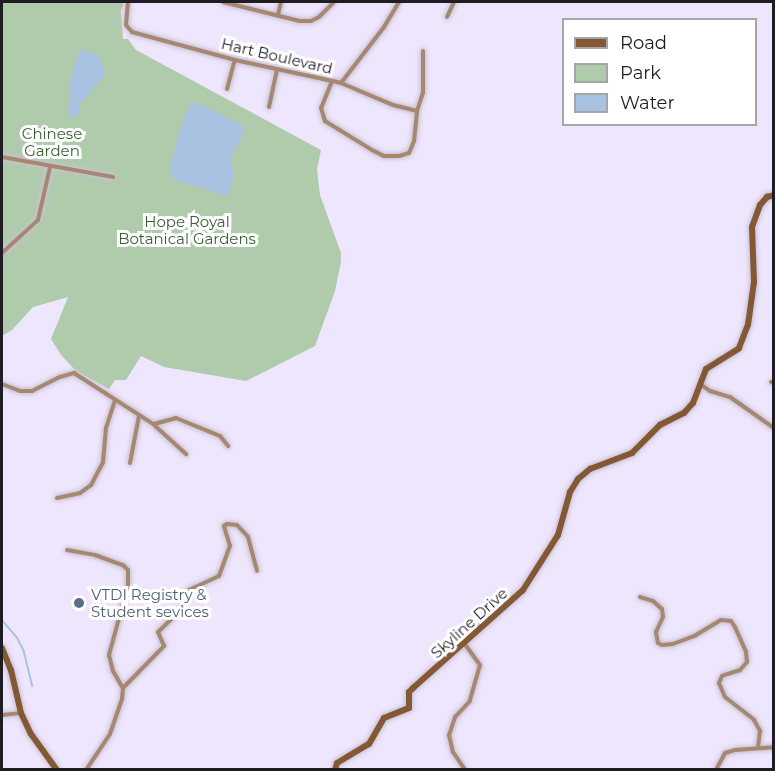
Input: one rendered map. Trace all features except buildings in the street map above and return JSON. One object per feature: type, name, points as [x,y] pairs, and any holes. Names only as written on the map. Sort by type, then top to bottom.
[{"type":"street","name":"Hart Boulevard","points":[[128,2],[126,18],[129,30],[235,60],[341,83],[393,105],[417,111]]},
{"type":"street","points":[[223,2],[311,21],[319,17],[334,2]]},
{"type":"street","points":[[278,15],[281,2]]},
{"type":"street","points":[[341,83],[384,27],[399,2]]},
{"type":"street","points":[[447,17],[454,2]]},
{"type":"street","points":[[332,81],[321,108],[322,118],[341,133],[384,156],[409,153],[414,141],[417,111],[423,93],[423,51]]},
{"type":"street","points":[[227,89],[235,60]]},
{"type":"street","points":[[269,107],[278,69]]},
{"type":"street","points":[[2,157],[113,177]]},
{"type":"street","points":[[2,253],[38,220],[50,166]]},
{"type":"street","name":"Skyline Drive","points":[[335,770],[338,763],[369,744],[384,718],[409,708],[409,692],[524,590],[560,531],[570,492],[578,479],[590,469],[632,453],[660,425],[684,413],[693,403],[706,369],[736,351],[744,341],[754,282],[752,228],[760,205],[767,197],[774,195]]},
{"type":"street","points":[[2,384],[20,391],[32,391],[60,377],[74,373],[153,424],[186,454]]},
{"type":"street","points":[[700,383],[710,391],[730,397],[774,428]]},
{"type":"street","points":[[57,498],[80,494],[91,485],[103,462],[106,428],[115,400]]},
{"type":"street","points":[[130,463],[139,416]]},
{"type":"street","points":[[153,424],[176,418],[220,436],[228,446]]},
{"type":"street","points":[[86,770],[116,723],[123,688],[164,646],[158,632],[180,611],[189,590],[219,576],[230,546],[224,526],[237,525],[248,537],[257,571]]},
{"type":"street","points":[[67,550],[95,555],[123,565],[128,570],[128,585],[110,656],[113,671],[123,688]]},
{"type":"street","points":[[640,597],[653,601],[662,609],[663,617],[656,632],[658,643],[662,645],[673,644],[696,635],[721,620],[731,621],[746,652],[747,662],[740,670],[722,676],[719,683],[725,697],[754,720],[760,731],[759,748]]},
{"type":"street","points":[[464,643],[480,665],[470,701],[455,717],[450,735],[453,752],[465,770]]},
{"type":"street","points":[[2,648],[11,670],[21,713],[31,734],[55,767]]},
{"type":"street","points":[[2,716],[21,713]]},
{"type":"street","points":[[716,770],[720,758],[725,753],[774,747]]},
{"type":"green space","name":"Hope Royal Botanical Gardens","points":[[2,2],[124,2],[121,11],[123,39],[128,39],[136,50],[321,150],[317,170],[320,195],[341,253],[341,262],[335,291],[315,346],[246,381],[164,367],[141,356],[126,380],[115,380],[109,389],[76,371],[61,355],[51,339],[68,297],[33,307],[12,330],[2,336]]},
{"type":"water","points":[[84,49],[99,56],[105,75],[79,105],[79,114],[71,118],[67,112],[70,102],[69,88],[78,54]]},
{"type":"water","points":[[195,102],[244,126],[241,140],[234,150],[231,162],[234,175],[227,196],[173,179],[170,165],[189,106]]},
{"type":"waterway","points":[[2,620],[17,637],[24,651],[33,686]]},
{"type":"place","name":"VTDI Registry & Student sevices","points":[[79,603]]},
{"type":"park label","name":"Chinese Garden","points":[[52,142]]}]
